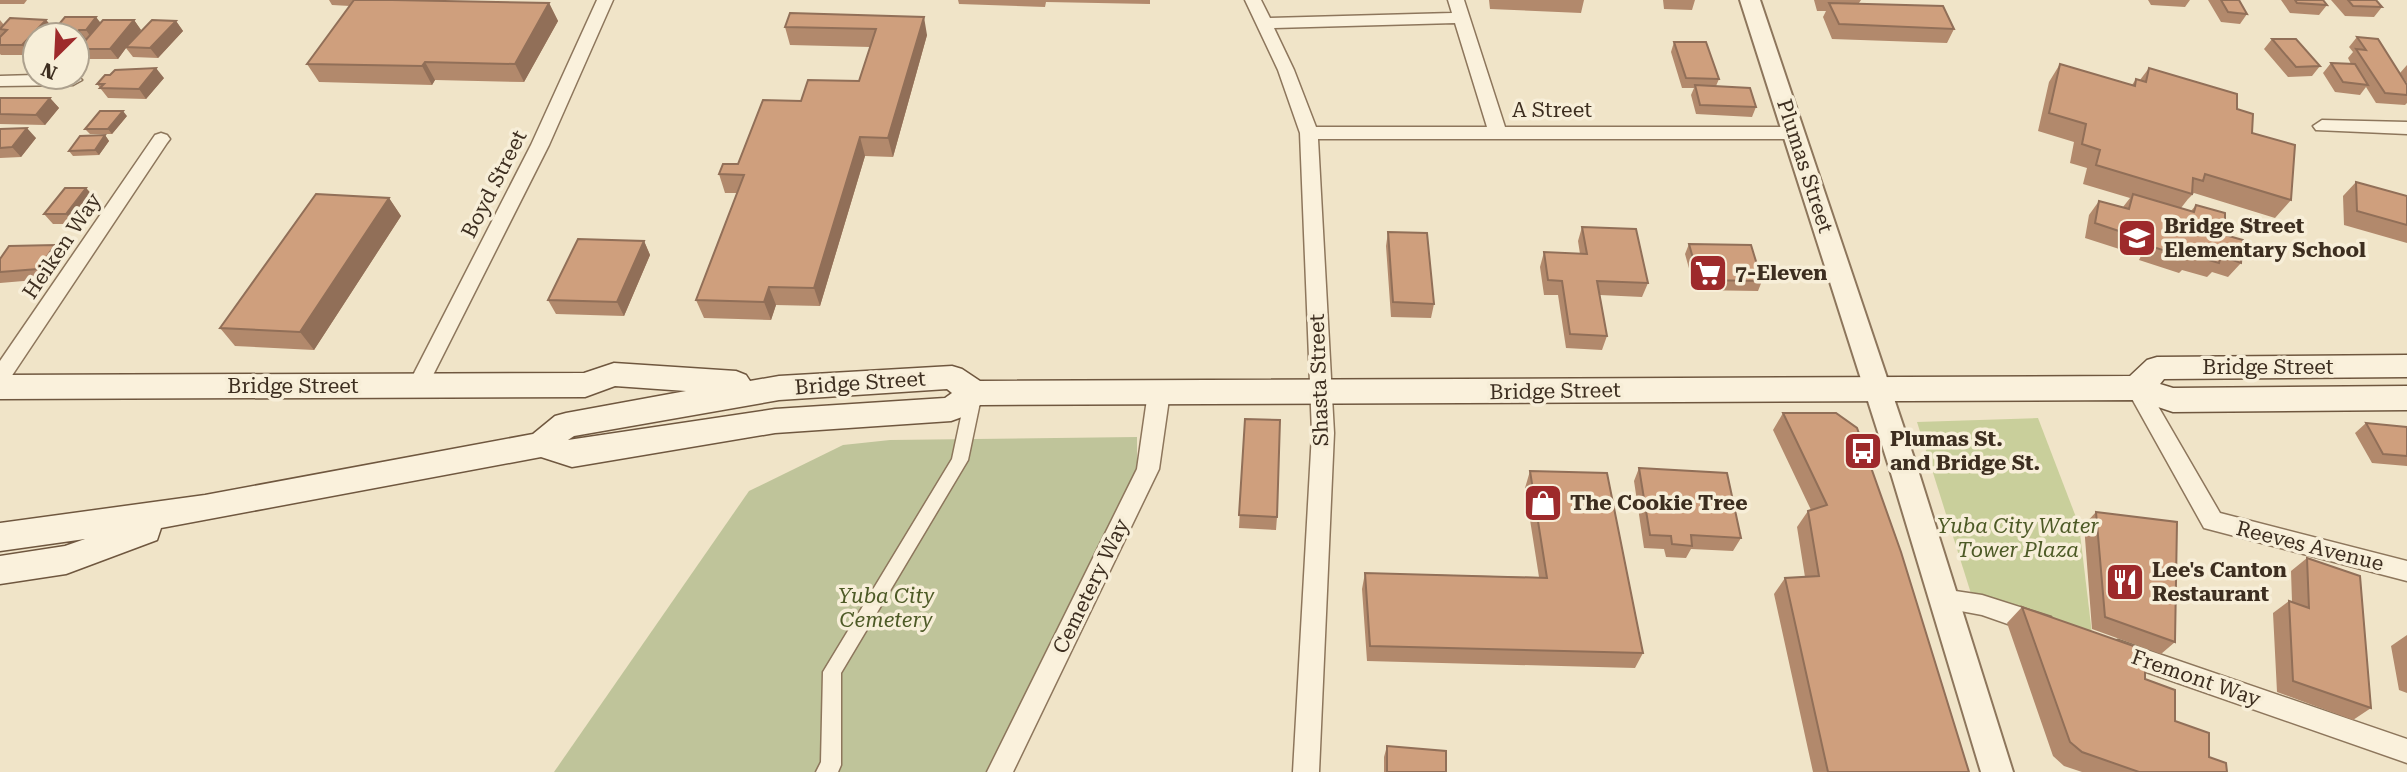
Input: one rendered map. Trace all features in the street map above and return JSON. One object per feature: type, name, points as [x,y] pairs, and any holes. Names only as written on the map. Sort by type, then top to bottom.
[{"type":"main road","name":"Bridge Street","points":[[2137,388],[2157,368],[2407,366]]},
{"type":"main road","name":"Bridge Street","points":[[0,387],[586,385],[614,374],[779,388]]},
{"type":"main road","name":"Bridge Street","points":[[541,445],[566,425],[648,408],[779,388],[952,377],[974,393]]},
{"type":"main road","name":"Bridge Street","points":[[0,537],[205,508],[541,445],[572,454],[775,421],[951,409],[974,393],[2137,388],[2173,400],[2407,398]]},
{"type":"main road","points":[[0,570],[66,560],[205,508]]},
{"type":"street","name":"Boyd Street","points":[[418,385],[540,145],[605,0]]},
{"type":"street","name":"Shasta Street","points":[[1253,0],[1286,70],[1309,133],[1323,433],[1306,772]]},
{"type":"street","points":[[1456,0],[1459,18],[1498,133]]},
{"type":"street","name":"Plumas Street","points":[[1750,0],[1877,388],[1997,772]]},
{"type":"street","points":[[1264,23],[1459,18]]},
{"type":"street","points":[[0,81],[21,81]]},
{"type":"street","points":[[2322,126],[2407,128]]},
{"type":"street","name":"A Street","points":[[1309,133],[1795,133]]},
{"type":"street","name":"Heiken Way","points":[[0,377],[161,139]]},
{"type":"street","name":"Reeves Avenue","points":[[2137,388],[2212,521],[2407,571]]},
{"type":"street","points":[[827,772],[831,765],[832,672],[960,460],[974,393]]},
{"type":"street","name":"Cemetery Way","points":[[1000,772],[1148,469],[1159,393]]},
{"type":"street","name":"Fremont Way","points":[[1942,599],[1982,605],[2407,751]]},
{"type":"green space","name":"Yuba City Water Tower Plaza","points":[[2038,418],[2079,525],[2093,642],[1974,603],[1917,422]]},
{"type":"green space","name":"Yuba City Cemetery","points":[[1137,437],[1137,467],[988,772],[554,772],[749,491],[843,445],[890,440]]},
{"type":"building","points":[[354,0],[549,3],[515,64],[307,64]]},
{"type":"building","points":[[2221,0],[2239,0],[2247,14],[2228,12]]},
{"type":"building","points":[[2295,0],[2323,0],[2327,5],[2297,3]]},
{"type":"building","points":[[2348,0],[2376,0],[2382,7],[2353,6]]},
{"type":"building","points":[[1829,3],[1943,6],[1954,29],[1839,24]]},
{"type":"building","points":[[790,13],[924,17],[888,138],[860,137],[814,288],[769,287],[764,302],[696,300],[744,175],[719,174],[723,164],[738,164],[763,100],[801,101],[808,80],[859,81],[876,29],[785,27]]},
{"type":"building","points":[[65,17],[96,17],[91,24],[91,21],[62,21]]},
{"type":"building","points":[[10,18],[46,20],[21,21],[21,45],[0,45],[0,37],[7,30],[0,29]]},
{"type":"building","points":[[103,20],[134,20],[110,49],[91,49],[91,34]]},
{"type":"building","points":[[152,20],[176,21],[150,48],[126,47]]},
{"type":"building","points":[[2357,37],[2378,39],[2407,85],[2407,95],[2385,93],[2356,49],[2366,50]]},
{"type":"building","points":[[2272,39],[2296,39],[2320,66],[2296,67]]},
{"type":"building","points":[[1674,42],[1706,42],[1719,79],[1686,78]]},
{"type":"building","points":[[2331,63],[2355,64],[2368,85],[2343,82]]},
{"type":"building","points":[[2060,64],[2135,86],[2136,79],[2146,82],[2149,68],[2237,94],[2237,109],[2253,114],[2252,133],[2295,145],[2291,200],[2205,174],[2203,181],[2193,178],[2192,194],[2096,165],[2100,150],[2082,144],[2086,124],[2049,113]]},
{"type":"building","points":[[156,68],[139,89],[100,88],[104,84],[97,84],[105,75],[110,75],[115,70]]},
{"type":"building","points":[[1695,85],[1750,88],[1756,107],[1700,105]]},
{"type":"building","points":[[0,98],[50,98],[36,115],[0,114]]},
{"type":"building","points":[[100,111],[123,111],[108,129],[85,129]]},
{"type":"building","points":[[27,128],[12,147],[0,148],[0,129]]},
{"type":"building","points":[[105,135],[95,150],[69,151],[80,136]]},
{"type":"building","points":[[2356,182],[2407,196],[2407,225],[2357,211]]},
{"type":"building","points":[[65,188],[86,188],[66,214],[44,214]]},
{"type":"building","points":[[316,194],[389,198],[300,332],[220,328]]},
{"type":"building","points":[[2133,194],[2194,212],[2196,205],[2225,213],[2225,235],[2243,240],[2241,263],[2221,256],[2219,263],[2192,255],[2191,259],[2150,246],[2152,242],[2095,223],[2099,201],[2129,209]]},
{"type":"building","points":[[1582,227],[1636,229],[1648,283],[1597,281],[1607,336],[1570,334],[1562,281],[1548,280],[1544,252],[1587,254]]},
{"type":"building","points":[[1388,232],[1427,233],[1434,304],[1393,302]]},
{"type":"building","points":[[578,239],[644,241],[617,302],[548,300]]},
{"type":"building","points":[[1689,244],[1751,245],[1762,281],[1699,280]]},
{"type":"building","points":[[55,245],[38,269],[0,272],[0,259],[9,246]]},
{"type":"building","points":[[1783,413],[1836,413],[1857,428],[1901,552],[1969,772],[1828,772],[1785,578],[1819,576],[1808,511],[1827,505]]},
{"type":"building","points":[[1245,419],[1280,420],[1277,517],[1239,515]]},
{"type":"building","points":[[2366,423],[2407,427],[2407,456],[2383,454]]},
{"type":"building","points":[[1639,468],[1727,473],[1741,538],[1691,535],[1692,546],[1672,544],[1671,536],[1650,535]]},
{"type":"building","points":[[1530,471],[1607,473],[1643,653],[1370,646],[1365,573],[1547,578]]},
{"type":"building","name":"Lee's Canton Restaurant","points":[[2096,512],[2177,522],[2175,642],[2105,617]]},
{"type":"building","points":[[2307,558],[2360,576],[2371,708],[2293,681],[2289,601],[2309,608]]},
{"type":"building","points":[[2022,607],[2145,650],[2145,679],[2175,690],[2175,721],[2209,733],[2209,757],[2226,763],[2227,772],[2139,772],[2082,752],[2070,742]]},
{"type":"building","points":[[1387,746],[1446,751],[1446,772],[1387,772]]},
{"type":"place","name":"Bridge Street Elementary School","points":[[2137,238]]},
{"type":"place","name":"7-Eleven","points":[[1708,273]]},
{"type":"place","name":"Plumas St. and Bridge St.","points":[[1863,451]]},
{"type":"place","name":"The Cookie Tree","points":[[1543,503]]},
{"type":"place","name":"Lee's Canton Restaurant","points":[[2125,582]]}]
